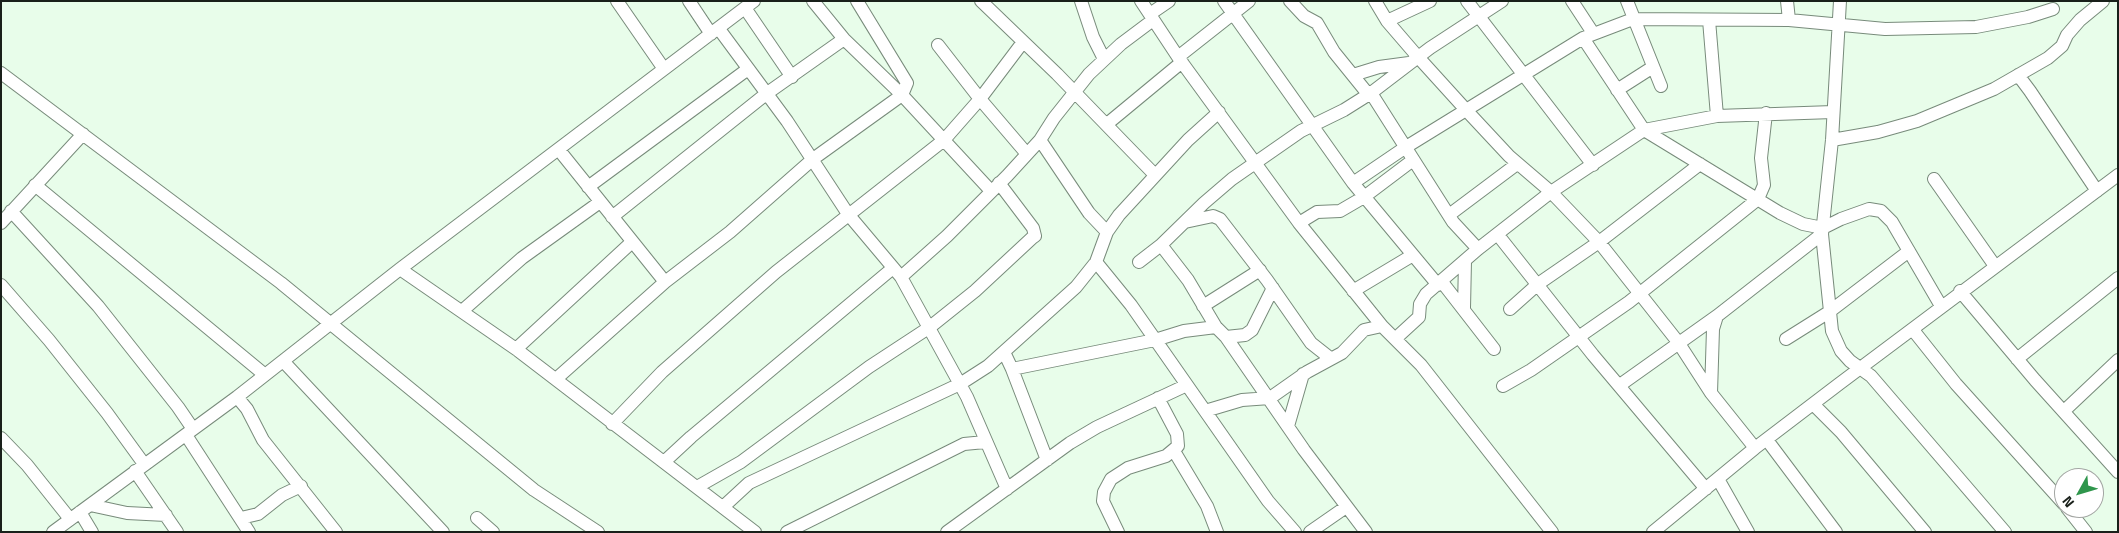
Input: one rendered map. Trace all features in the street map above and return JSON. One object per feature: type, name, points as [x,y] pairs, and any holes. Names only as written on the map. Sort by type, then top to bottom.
[{"type":"street","points":[[617,1],[664,69]]},
{"type":"street","points":[[689,1],[748,69],[813,159],[848,214],[897,272],[930,327],[946,362],[960,384],[1006,489]]},
{"type":"street","points":[[732,1],[746,7],[792,77]]},
{"type":"street","points":[[697,487],[748,457],[869,367],[930,327],[975,291],[1035,236],[1033,228],[995,187],[944,140],[902,95],[844,39],[813,1]]},
{"type":"street","points":[[556,379],[665,282],[730,232],[813,159],[902,95],[907,83],[857,1]]},
{"type":"street","points":[[981,1],[1074,91],[1155,175]]},
{"type":"street","points":[[1081,1],[1093,36],[1104,59]]},
{"type":"street","points":[[1141,1],[1180,59],[1299,223],[1382,326],[1422,365],[1552,532]]},
{"type":"street","points":[[664,462],[691,437],[897,272],[947,236],[1040,140],[1074,91],[1104,59],[1169,1]]},
{"type":"street","points":[[1224,1],[1314,125],[1353,183],[1413,256],[1464,308],[1494,349]]},
{"type":"street","points":[[1107,124],[1249,1]]},
{"type":"street","points":[[1290,1],[1304,16],[1317,23],[1334,52],[1370,93],[1462,234],[1478,249]]},
{"type":"street","points":[[1375,1],[1414,60],[1467,111],[1517,164],[1551,192],[1599,242],[1678,342],[1711,393],[1755,448]]},
{"type":"street","points":[[1387,21],[1430,1]]},
{"type":"street","points":[[1466,1],[1593,165]]},
{"type":"street","points":[[1139,262],[1161,245],[1216,191],[1256,162],[1314,125],[1370,93],[1452,32],[1478,18],[1502,1]]},
{"type":"street","points":[[1572,1],[1588,36],[1617,90],[1644,130],[1796,221],[1823,231]]},
{"type":"street","points":[[1627,1],[1661,86]]},
{"type":"street","points":[[1778,1],[1788,10],[1839,26],[1885,29],[1976,27],[2028,17],[2052,9]]},
{"type":"street","points":[[1840,1],[1832,140],[1823,231],[1832,331],[1841,351],[1880,386],[1909,423],[2005,532]]},
{"type":"street","points":[[1832,140],[1878,132],[1938,114],[2018,75],[2048,58],[2062,46],[2067,34],[2080,20],[2103,1]]},
{"type":"street","points":[[53,532],[237,397],[400,268],[559,150],[746,7]]},
{"type":"street","points":[[1353,183],[1406,147],[1588,36],[1633,19],[1709,20],[1788,10]]},
{"type":"street","points":[[1709,20],[1717,116]]},
{"type":"street","points":[[612,216],[766,94],[844,39]]},
{"type":"street","points":[[612,424],[662,372],[776,272],[944,140],[980,99],[1023,42]]},
{"type":"street","points":[[938,45],[1026,154]]},
{"type":"street","points":[[1353,74],[1414,60]]},
{"type":"street","points":[[1617,90],[1653,67]]},
{"type":"street","points":[[588,186],[748,69]]},
{"type":"street","points":[[1,73],[282,283],[534,490],[598,532]]},
{"type":"street","points":[[2018,75],[2097,191]]},
{"type":"street","points":[[723,507],[749,483],[960,384],[981,371],[1067,296],[1096,262],[1108,232],[1155,175],[1219,112]]},
{"type":"street","points":[[1395,339],[1419,317],[1421,301],[1478,249],[1551,192],[1644,130],[1717,116],[1833,112]]},
{"type":"street","points":[[1503,386],[1639,294],[1758,198],[1764,185],[1761,158],[1766,113]]},
{"type":"street","points":[[1,223],[82,134]]},
{"type":"street","points":[[1040,140],[1089,213],[1108,232]]},
{"type":"street","points":[[559,150],[665,282]]},
{"type":"street","points":[[1299,223],[1317,212],[1336,213],[1364,197],[1412,160]]},
{"type":"street","points":[[1449,215],[1517,164]]},
{"type":"street","points":[[1510,309],[1538,284],[1599,242],[1700,164]]},
{"type":"street","points":[[1655,531],[1755,448],[1912,330],[1960,291],[2118,175]]},
{"type":"street","points":[[1934,179],[1995,266]]},
{"type":"street","points":[[35,185],[265,375]]},
{"type":"street","points":[[462,311],[522,258],[600,202]]},
{"type":"street","points":[[1620,385],[1717,316],[1823,231],[1841,219],[1869,209],[1881,211],[1892,222],[1941,306]]},
{"type":"street","points":[[11,211],[98,306],[178,407],[189,432],[249,532]]},
{"type":"street","points":[[1185,222],[1217,217],[1224,223],[1260,270],[1311,343],[1330,358]]},
{"type":"street","points":[[1498,235],[1578,337],[1706,489]]},
{"type":"street","points":[[516,349],[632,242]]},
{"type":"street","points":[[1161,245],[1216,327],[1226,337],[1288,426],[1366,532]]},
{"type":"street","points":[[1786,339],[1829,312],[1909,252]]},
{"type":"street","points":[[1353,290],[1413,256]]},
{"type":"street","points":[[1096,262],[1131,305],[1268,501],[1296,532]]},
{"type":"street","points":[[1464,308],[1465,262]]},
{"type":"street","points":[[400,268],[516,349],[755,532]]},
{"type":"street","points":[[1203,306],[1260,270]]},
{"type":"street","points":[[2017,359],[2118,278]]},
{"type":"street","points":[[1,285],[49,340],[107,413],[177,532]]},
{"type":"street","points":[[1226,337],[1245,335],[1252,330],[1273,288]]},
{"type":"street","points":[[1960,291],[2017,359],[2117,467]]},
{"type":"street","points":[[1711,393],[1713,329],[1717,316]]},
{"type":"street","points":[[1205,411],[1242,400],[1270,398],[1305,373],[1346,350],[1364,330],[1382,326]]},
{"type":"street","points":[[1012,369],[1155,340],[1184,330],[1204,330],[1216,327]]},
{"type":"street","points":[[1912,330],[1956,384],[2054,493]]},
{"type":"street","points":[[1288,426],[1305,373],[1311,343]]},
{"type":"street","points":[[1004,352],[1047,460]]},
{"type":"street","points":[[2064,411],[2118,360]]},
{"type":"street","points":[[283,361],[443,532]]},
{"type":"street","points":[[947,532],[1092,430],[1187,385]]},
{"type":"street","points":[[237,397],[263,440],[336,532]]},
{"type":"street","points":[[1118,532],[1103,502],[1103,495],[1111,479],[1128,468],[1174,451],[1178,446],[1179,438],[1158,398]]},
{"type":"street","points":[[1814,404],[1842,432],[1925,532]]},
{"type":"street","points":[[1,438],[26,465],[80,512],[92,532]]},
{"type":"street","points":[[1767,440],[1836,532]]},
{"type":"street","points":[[788,532],[964,444],[985,442]]},
{"type":"street","points":[[1174,451],[1207,506],[1217,532]]},
{"type":"street","points":[[1718,479],[1748,532]]},
{"type":"street","points":[[241,518],[258,514],[282,495],[301,486]]},
{"type":"street","points":[[1310,532],[1346,506]]},
{"type":"street","points":[[80,512],[166,515]]},
{"type":"street","points":[[478,518],[493,532]]},
{"type":"street","points":[[2075,518],[2086,532]]}]
